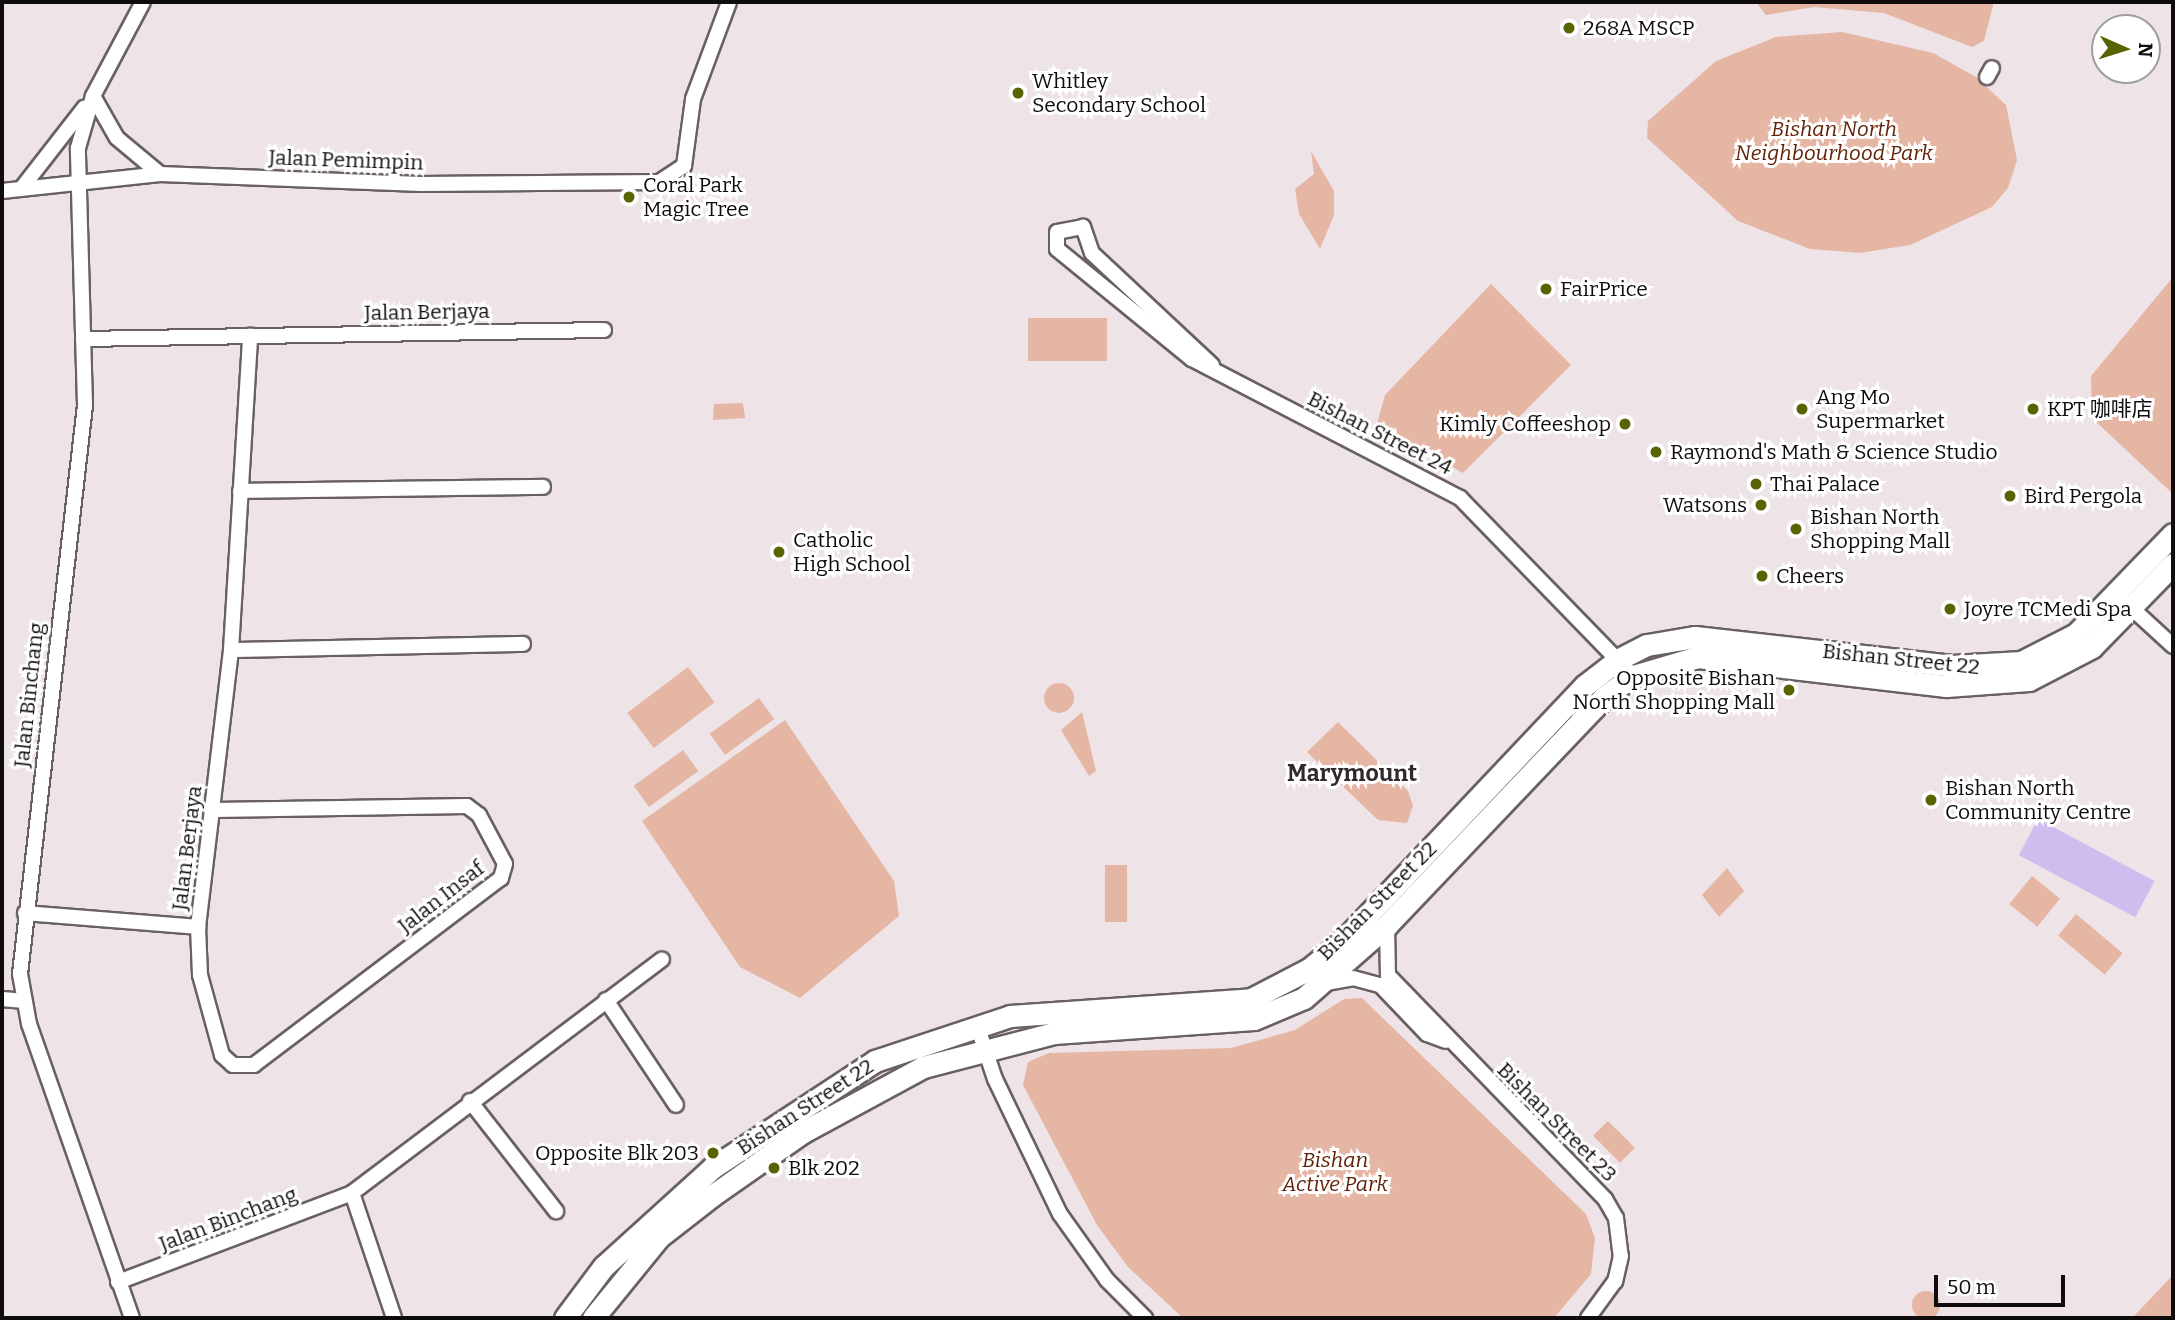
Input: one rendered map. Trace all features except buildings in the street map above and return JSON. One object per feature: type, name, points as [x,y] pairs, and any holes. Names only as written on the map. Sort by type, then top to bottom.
[{"type":"main road","name":"Bishan Street 22","points":[[593,1318],[659,1237],[791,1140],[912,1072],[986,1048],[1054,1033],[1254,1019],[1326,983],[1387,925],[1604,697],[1633,676],[1718,658],[1994,687],[2059,668],[2124,601],[2173,534]]},
{"type":"main road","name":"Bishan Street 22","points":[[565,1318],[627,1242],[712,1168],[875,1061],[977,1025],[1077,1010],[1201,1006],[1251,999],[1277,988],[1343,941],[1584,686],[1619,659],[1647,645],[1695,637],[1988,668],[2048,651],[2124,601],[2173,564]]},
{"type":"street","points":[[20,189],[93,96],[143,2]]},
{"type":"street","name":"Jalan Pemimpin","points":[[2,191],[160,174],[633,184],[659,182],[684,166],[693,99],[728,2]]},
{"type":"street","points":[[93,96],[117,138],[160,174]]},
{"type":"street","name":"Jalan Binchang","points":[[93,96],[75,182],[83,339],[76,509],[25,913],[23,1000],[132,1318]]},
{"type":"street","name":"Bishan Street 24","points":[[1212,366],[1092,253],[1083,227],[1057,232],[1057,249],[1180,350],[1461,498],[1633,676]]},
{"type":"street","name":"Jalan Berjaya","points":[[83,339],[604,330]]},
{"type":"street","name":"Jalan Berjaya","points":[[233,1065],[222,1055],[200,975],[198,927],[231,650],[250,336]]},
{"type":"street","points":[[240,491],[543,486]]},
{"type":"street","points":[[2124,601],[2173,646]]},
{"type":"street","points":[[231,650],[523,644]]},
{"type":"street","name":"Jalan Insaf","points":[[214,810],[467,806],[479,815],[505,864],[501,878],[254,1065],[233,1065]]},
{"type":"street","name":"Jalan Berjaya","points":[[25,913],[198,927]]},
{"type":"street","name":"Bishan Street 23","points":[[1387,925],[1388,975],[1435,1020],[1446,1041],[1605,1199],[1616,1218],[1621,1256],[1615,1281],[1588,1318]]},
{"type":"street","name":"Jalan Binchang","points":[[118,1282],[352,1193],[470,1101],[662,959]]},
{"type":"street","name":"Bishan Street 23","points":[[1326,983],[1353,978],[1380,985],[1427,1034],[1446,1041]]},
{"type":"street","points":[[2,999],[23,1000]]},
{"type":"street","points":[[606,1000],[676,1105]]},
{"type":"street","points":[[977,1025],[1060,1214],[1107,1280],[1145,1318]]},
{"type":"street","points":[[470,1101],[556,1211]]},
{"type":"street","points":[[352,1193],[394,1318]]},
{"type":"green space","points":[[1756,2],[1994,2],[1984,41],[1972,47],[1884,13],[1814,7],[1766,15]]},
{"type":"green space","name":"Bishan North Neighbourhood Park","points":[[1842,32],[1933,53],[1976,77],[2006,105],[2017,160],[2008,188],[1992,207],[1910,245],[1860,253],[1810,249],[1738,221],[1647,138],[1648,121],[1716,61],[1776,37]]},
{"type":"green space","points":[[1311,151],[1334,191],[1334,215],[1320,249],[1299,214],[1295,189],[1314,174]]},
{"type":"green space","points":[[2173,277],[2173,494],[2092,418],[2091,376]]},
{"type":"green space","points":[[1491,284],[1571,365],[1463,473],[1377,424],[1385,395]]},
{"type":"green space","points":[[1028,318],[1107,318],[1107,361],[1028,361]]},
{"type":"green space","points":[[743,403],[745,418],[713,420],[714,404]]},
{"type":"green space","points":[[688,667],[714,702],[654,748],[627,713]]},
{"type":"green space","points":[[1059,683],[1065,684],[1073,692],[1073,704],[1065,712],[1059,713],[1053,712],[1045,704],[1044,698],[1045,692],[1053,684]]},
{"type":"green space","points":[[759,698],[774,719],[725,755],[710,734]]},
{"type":"green space","points":[[1082,712],[1096,771],[1089,776],[1061,730]]},
{"type":"green space","points":[[785,720],[894,881],[899,916],[800,998],[740,967],[642,821]]},
{"type":"green space","points":[[1338,722],[1408,791],[1413,806],[1407,823],[1378,820],[1307,752]]},
{"type":"green space","points":[[683,750],[698,771],[649,807],[634,786]]},
{"type":"green space","points":[[1105,865],[1127,865],[1127,922],[1105,922]]},
{"type":"green space","points":[[1727,868],[1744,891],[1719,917],[1702,895]]},
{"type":"green space","points":[[2032,876],[2060,899],[2037,927],[2009,904]]},
{"type":"green space","points":[[2076,914],[2123,953],[2105,975],[2058,935]]},
{"type":"green space","name":"Bishan Active Park","points":[[1362,998],[1586,1214],[1595,1238],[1591,1274],[1554,1318],[1183,1318],[1128,1267],[1097,1225],[1023,1085],[1028,1062],[1049,1053],[1231,1048],[1295,1030],[1344,999]]},
{"type":"green space","points":[[1608,1121],[1635,1148],[1620,1163],[1593,1136]]},
{"type":"green space","points":[[2173,1275],[2173,1318],[2132,1318]]},
{"type":"green space","points":[[1926,1291],[1936,1295],[1940,1305],[1936,1315],[1926,1319],[1916,1315],[1912,1305],[1916,1295]]},
{"type":"shaded area","points":[[2038,819],[2155,881],[2135,917],[2019,855]]},
{"type":"place","name":"268A MSCP","points":[[1569,28]]},
{"type":"place","name":"Whitley Secondary School","points":[[1018,93]]},
{"type":"place","name":"Coral Park Magic Tree","points":[[629,197]]},
{"type":"place","name":"FairPrice","points":[[1546,289]]},
{"type":"place","name":"Ang Mo Supermarket","points":[[1802,409]]},
{"type":"place","name":"KPT 咖啡店","points":[[2033,409]]},
{"type":"place","name":"Kimly Coffeeshop","points":[[1625,424]]},
{"type":"place","name":"Raymond's Math & Science Studio","points":[[1656,452]]},
{"type":"place","name":"Thai Palace","points":[[1756,484]]},
{"type":"place","name":"Bird Pergola","points":[[2010,496]]},
{"type":"place","name":"Watsons","points":[[1761,505]]},
{"type":"place","name":"Bishan North Shopping Mall","points":[[1796,529]]},
{"type":"place","name":"Catholic High School","points":[[779,552]]},
{"type":"place","name":"Cheers","points":[[1762,576]]},
{"type":"place","name":"Joyre TCMedi Spa","points":[[1950,609]]},
{"type":"place","name":"Opposite Bishan North Shopping Mall","points":[[1789,690]]},
{"type":"place","name":"Bishan North Community Centre","points":[[1931,800]]},
{"type":"place","name":"Opposite Blk 203","points":[[713,1153]]},
{"type":"place","name":"Blk 202","points":[[774,1168]]},
{"type":"district","name":"Marymount","points":[[1352,773]]}]
